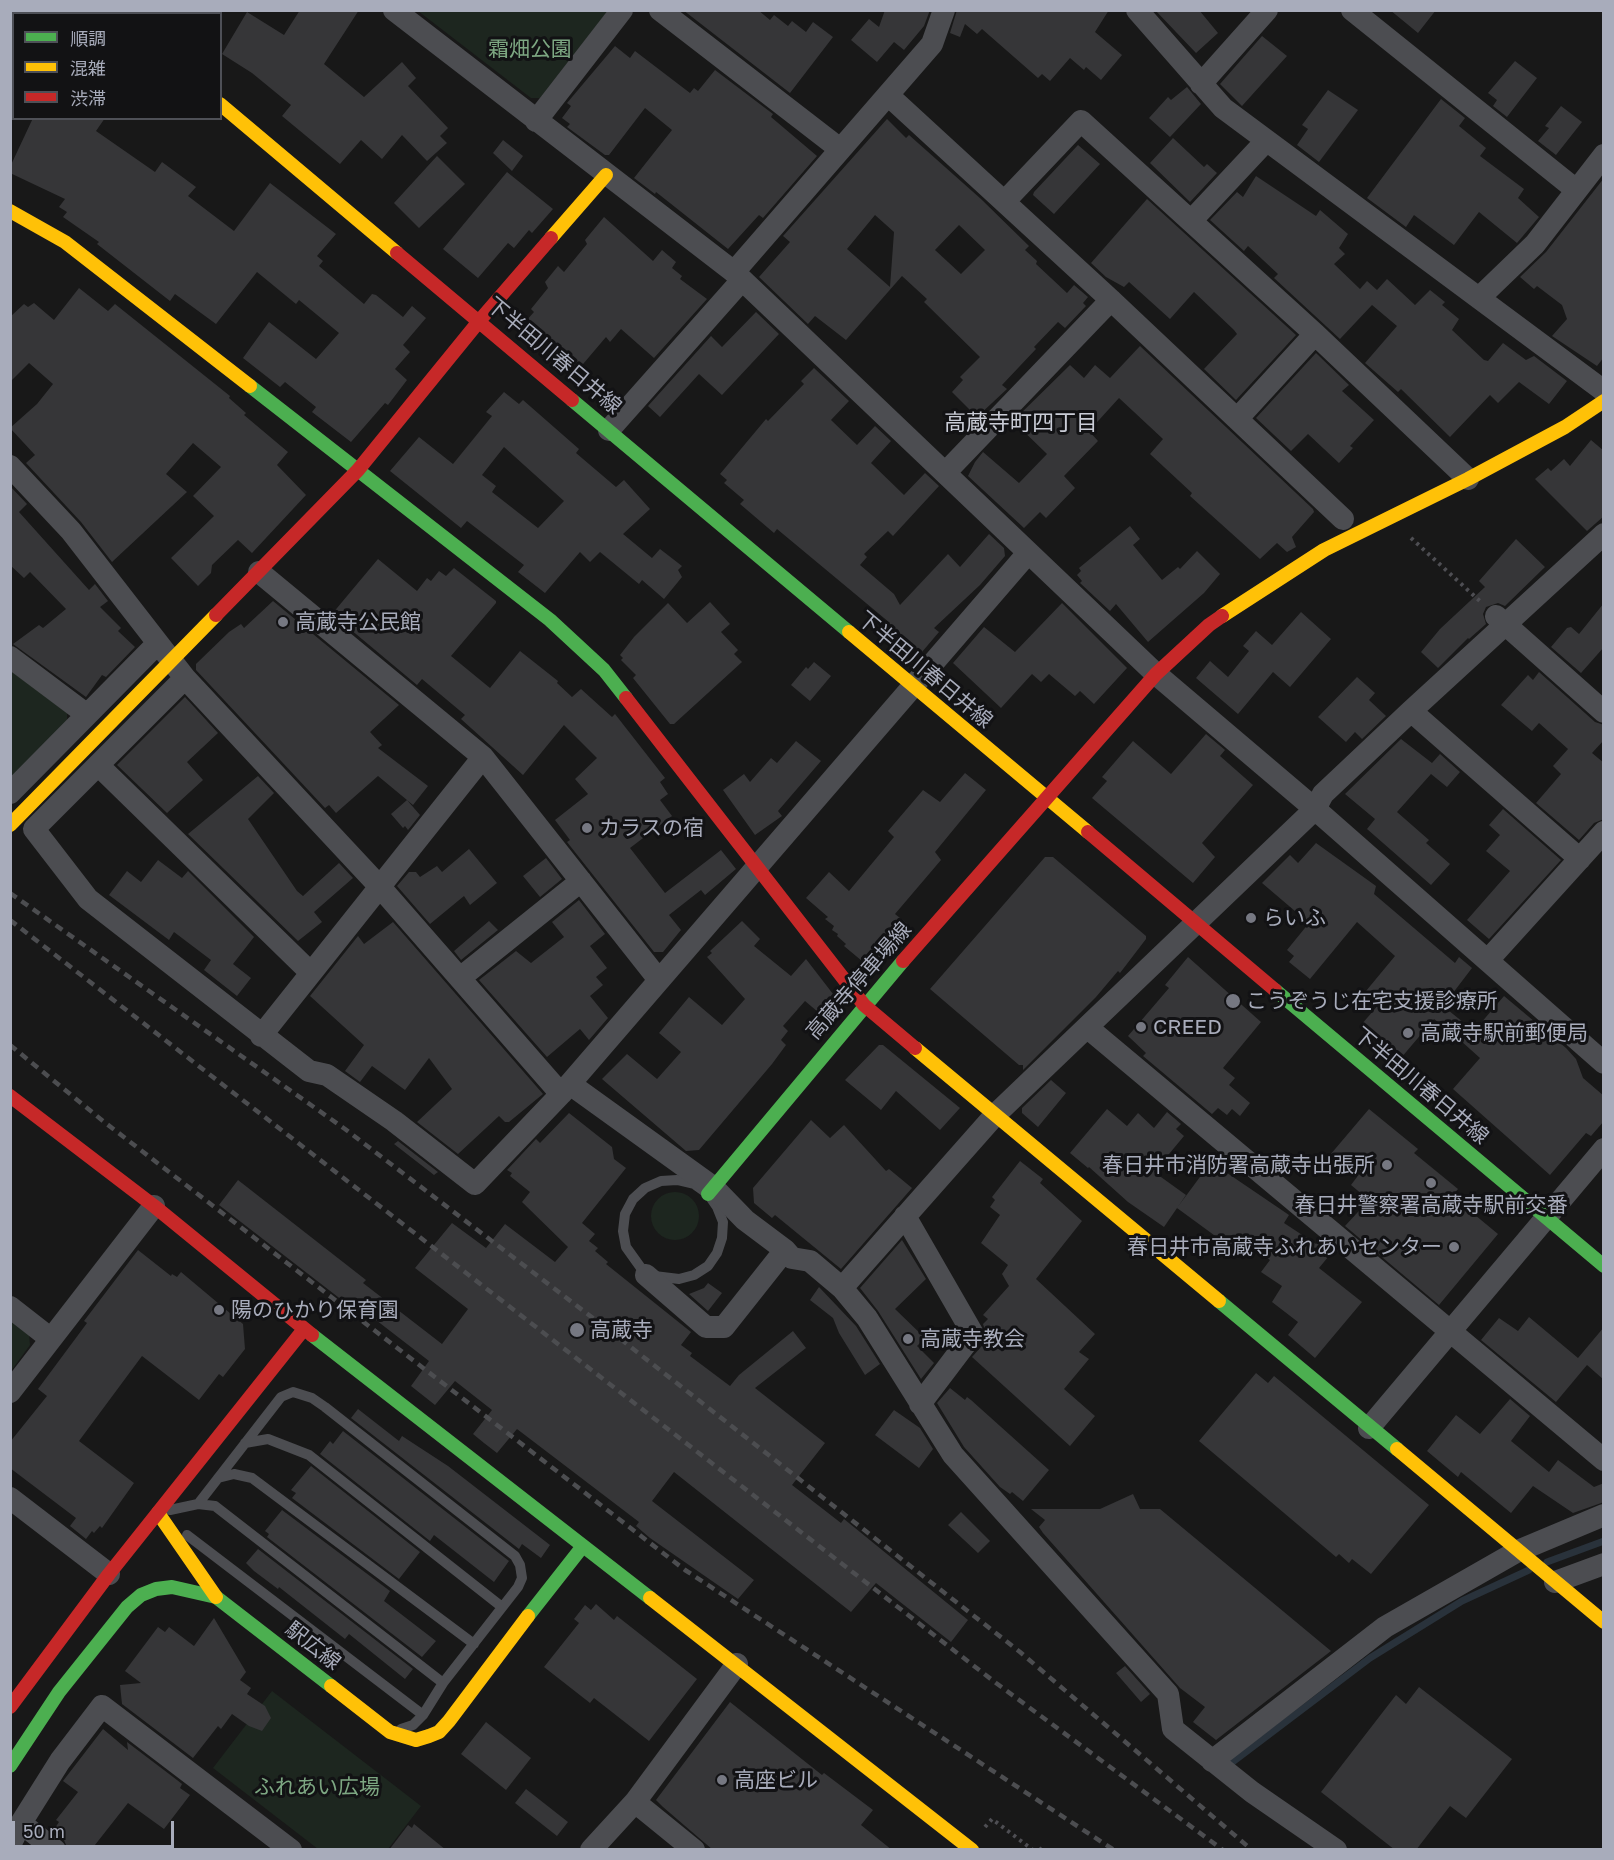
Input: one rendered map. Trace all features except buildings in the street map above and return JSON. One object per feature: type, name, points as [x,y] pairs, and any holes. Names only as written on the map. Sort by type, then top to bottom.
[{"type":"street","points":[[394,10],[738,276],[1156,674],[1315,809],[1604,1063]]},
{"type":"street","points":[[536,121],[622,10]]},
{"type":"street","points":[[660,10],[840,149]]},
{"type":"street","points":[[609,430],[738,276],[840,149],[932,44],[944,10]]},
{"type":"street","points":[[1137,10],[1223,108],[1604,391]]},
{"type":"street","points":[[1201,84],[1267,10]]},
{"type":"street","points":[[1352,10],[1575,189]]},
{"type":"street","points":[[888,95],[1005,201],[1343,519]]},
{"type":"street","name":"下半田川春日井線","points":[[222,106],[1604,1266]]},
{"type":"street","points":[[1005,201],[1081,122],[1315,334],[1468,479]]},
{"type":"street","points":[[1191,221],[1266,141]]},
{"type":"street","points":[[1479,298],[1535,244],[1575,189],[1586,179],[1604,155]]},
{"type":"street","points":[[606,175],[480,320],[358,470],[259,572],[98,765],[34,829],[88,899],[261,1036],[309,1071],[327,1075],[346,1088],[475,1184],[566,1089],[1028,553]]},
{"type":"street","points":[[10,211],[65,242],[550,620],[604,670],[759,866],[864,1005],[1604,1622]]},
{"type":"street","points":[[946,472],[1111,300]]},
{"type":"street","points":[[1237,419],[1315,334]]},
{"type":"street","name":"高蔵寺停車場線","points":[[710,1190],[864,1005],[1045,798],[1156,674],[1209,625],[1324,550],[1468,479],[1565,427],[1604,401]]},
{"type":"street","points":[[10,466],[71,531],[179,670],[380,887],[460,978],[566,1089],[710,1190],[792,1258],[810,1261],[842,1288],[867,1318],[953,1455],[1168,1694],[1173,1729],[1212,1761],[1336,1850]]},
{"type":"street","points":[[842,1288],[995,1115],[1315,809],[1323,794],[1411,711],[1500,620],[1602,538]]},
{"type":"street","points":[[259,572],[483,757],[659,980]]},
{"type":"street","points":[[1500,620],[1604,712]]},
{"type":"street","points":[[10,793],[158,643]]},
{"type":"street","points":[[10,657],[86,714]]},
{"type":"street","points":[[10,825],[179,670]]},
{"type":"street","points":[[1411,711],[1580,859]]},
{"type":"street","points":[[261,1036],[483,757]]},
{"type":"street","points":[[98,765],[310,972]]},
{"type":"street","points":[[1488,960],[1604,832]]},
{"type":"street","points":[[460,978],[581,881]]},
{"type":"street","points":[[1088,1028],[1449,1333],[1604,1460]]},
{"type":"street","points":[[10,1096],[154,1206],[304,1329],[737,1664],[972,1850]]},
{"type":"street","points":[[1369,1428],[1604,1149]]},
{"type":"street","points":[[10,1392],[154,1206]]},
{"type":"street","points":[[905,1216],[973,1334],[920,1404]]},
{"type":"street","points":[[646,1275],[706,1327],[724,1327],[785,1250]]},
{"type":"street","points":[[10,1307],[51,1339]]},
{"type":"street","points":[[10,1707],[109,1574],[304,1329]]},
{"type":"street","points":[[10,1498],[109,1574]]},
{"type":"street","points":[[158,1513],[216,1597]]},
{"type":"street","points":[[1212,1761],[1385,1627],[1518,1551],[1604,1515]]},
{"type":"street","name":"駅広線","points":[[10,1766],[59,1692],[115,1621],[141,1595],[156,1589],[172,1587],[216,1597],[390,1732],[416,1740],[439,1732],[583,1546]]},
{"type":"street","points":[[1555,1582],[1604,1564]]},
{"type":"street","points":[[591,1850],[634,1802],[737,1664]]},
{"type":"street","points":[[10,1845],[21,1823],[60,1761],[102,1706],[291,1850]]},
{"type":"street","points":[[634,1802],[694,1850]]},
{"type":"street","points":[[21,1823],[55,1850]]},
{"type":"lane","points":[[677,1180],[710,1190],[723,1222],[722,1238],[717,1253],[708,1266],[694,1275],[679,1279],[646,1275],[626,1247],[623,1231],[625,1214],[633,1199],[653,1185],[677,1180]]},
{"type":"lane","points":[[198,1504],[281,1397],[293,1392],[312,1398],[406,1468],[515,1556],[522,1578],[502,1607],[443,1683],[423,1715],[413,1725],[390,1732]]},
{"type":"lane","points":[[245,1443],[268,1438],[309,1455],[502,1607]]},
{"type":"lane","points":[[218,1478],[234,1474],[252,1478],[474,1644]]},
{"type":"lane","points":[[158,1513],[198,1504],[214,1506],[443,1683]]},
{"type":"lane","points":[[158,1513],[423,1715]]},
{"type":"path","points":[[1410,538],[1500,620]]},
{"type":"path","points":[[985,1827],[992,1819],[1033,1850]]},
{"type":"green space","name":"霜畑公園","points":[[418,11],[608,11],[540,98],[531,98]]},
{"type":"green space","points":[[10,670],[67,713],[67,723],[10,779]]},
{"type":"green space","points":[[675,1192],[692,1199],[699,1216],[692,1233],[675,1240],[658,1233],[651,1216],[658,1199]]},
{"type":"green space","points":[[10,1320],[29,1334],[30,1345],[11,1371]]},
{"type":"green space","name":"ふれあい広場","points":[[272,1691],[421,1806],[388,1849],[318,1849],[213,1768]]},
{"type":"waterway","points":[[1547,1562],[1604,1541]]},
{"type":"waterway","points":[[1230,1764],[1370,1658],[1462,1601],[1529,1570]]},
{"type":"railway","points":[[10,893],[345,1129],[623,1341],[1020,1652],[1252,1850]]},
{"type":"railway","points":[[10,920],[996,1683],[1223,1850]]},
{"type":"railway","points":[[10,1045],[103,1121],[685,1570],[1114,1850]]},
{"type":"traffic: fast","points":[[250,386],[550,620],[604,670],[626,698]]},
{"type":"traffic: fast","points":[[572,400],[849,632]]},
{"type":"traffic: fast","points":[[708,1194],[903,961]]},
{"type":"traffic: fast","points":[[1275,990],[1604,1266]]},
{"type":"traffic: fast","points":[[1219,1301],[1397,1449]]},
{"type":"traffic: fast","points":[[312,1335],[650,1598]]},
{"type":"traffic: fast","points":[[528,1616],[583,1546]]},
{"type":"traffic: fast","points":[[10,1766],[59,1692],[127,1607],[141,1595],[156,1589],[172,1587],[216,1597],[331,1686]]},
{"type":"traffic: slow","points":[[222,106],[397,253]]},
{"type":"traffic: slow","points":[[551,238],[606,175]]},
{"type":"traffic: slow","points":[[10,211],[65,242],[250,386]]},
{"type":"traffic: slow","points":[[1222,616],[1324,550],[1468,479],[1565,427],[1604,401]]},
{"type":"traffic: slow","points":[[10,825],[216,615]]},
{"type":"traffic: slow","points":[[849,632],[1088,832]]},
{"type":"traffic: slow","points":[[915,1048],[1219,1301]]},
{"type":"traffic: slow","points":[[1397,1449],[1604,1622]]},
{"type":"traffic: slow","points":[[158,1513],[216,1597]]},
{"type":"traffic: slow","points":[[650,1598],[972,1850]]},
{"type":"traffic: slow","points":[[331,1686],[390,1732],[416,1740],[429,1736],[439,1732],[449,1721],[528,1616]]},
{"type":"traffic: jam","points":[[216,615],[358,470],[480,320],[551,238]]},
{"type":"traffic: jam","points":[[397,253],[572,400]]},
{"type":"traffic: jam","points":[[903,961],[1156,674],[1209,625],[1222,616]]},
{"type":"traffic: jam","points":[[626,698],[864,1005],[915,1048]]},
{"type":"traffic: jam","points":[[1088,832],[1275,990]]},
{"type":"traffic: jam","points":[[10,1096],[154,1206],[312,1335]]},
{"type":"traffic: jam","points":[[10,1707],[109,1574],[304,1329]]},
{"type":"place","name":"高蔵寺公民館","points":[[283,622]]},
{"type":"place","name":"カラスの宿","points":[[587,828]]},
{"type":"place","name":"らいふ","points":[[1251,918]]},
{"type":"place","name":"こうぞうじ在宅支援診療所","points":[[1233,1001]]},
{"type":"place","name":"CREED","points":[[1141,1027]]},
{"type":"place","name":"高蔵寺駅前郵便局","points":[[1408,1033]]},
{"type":"place","name":"春日井市消防署高蔵寺出張所","points":[[1387,1165]]},
{"type":"place","name":"春日井警察署高蔵寺駅前交番","points":[[1431,1183]]},
{"type":"place","name":"春日井市高蔵寺ふれあいセンター","points":[[1454,1247]]},
{"type":"place","name":"陽のひかり保育園","points":[[219,1310]]},
{"type":"place","name":"高蔵寺","points":[[577,1330]]},
{"type":"place","name":"高蔵寺教会","points":[[908,1339]]},
{"type":"place","name":"高座ビル","points":[[722,1780]]},
{"type":"district","name":"高蔵寺町四丁目","points":[[1021,423]]}]
